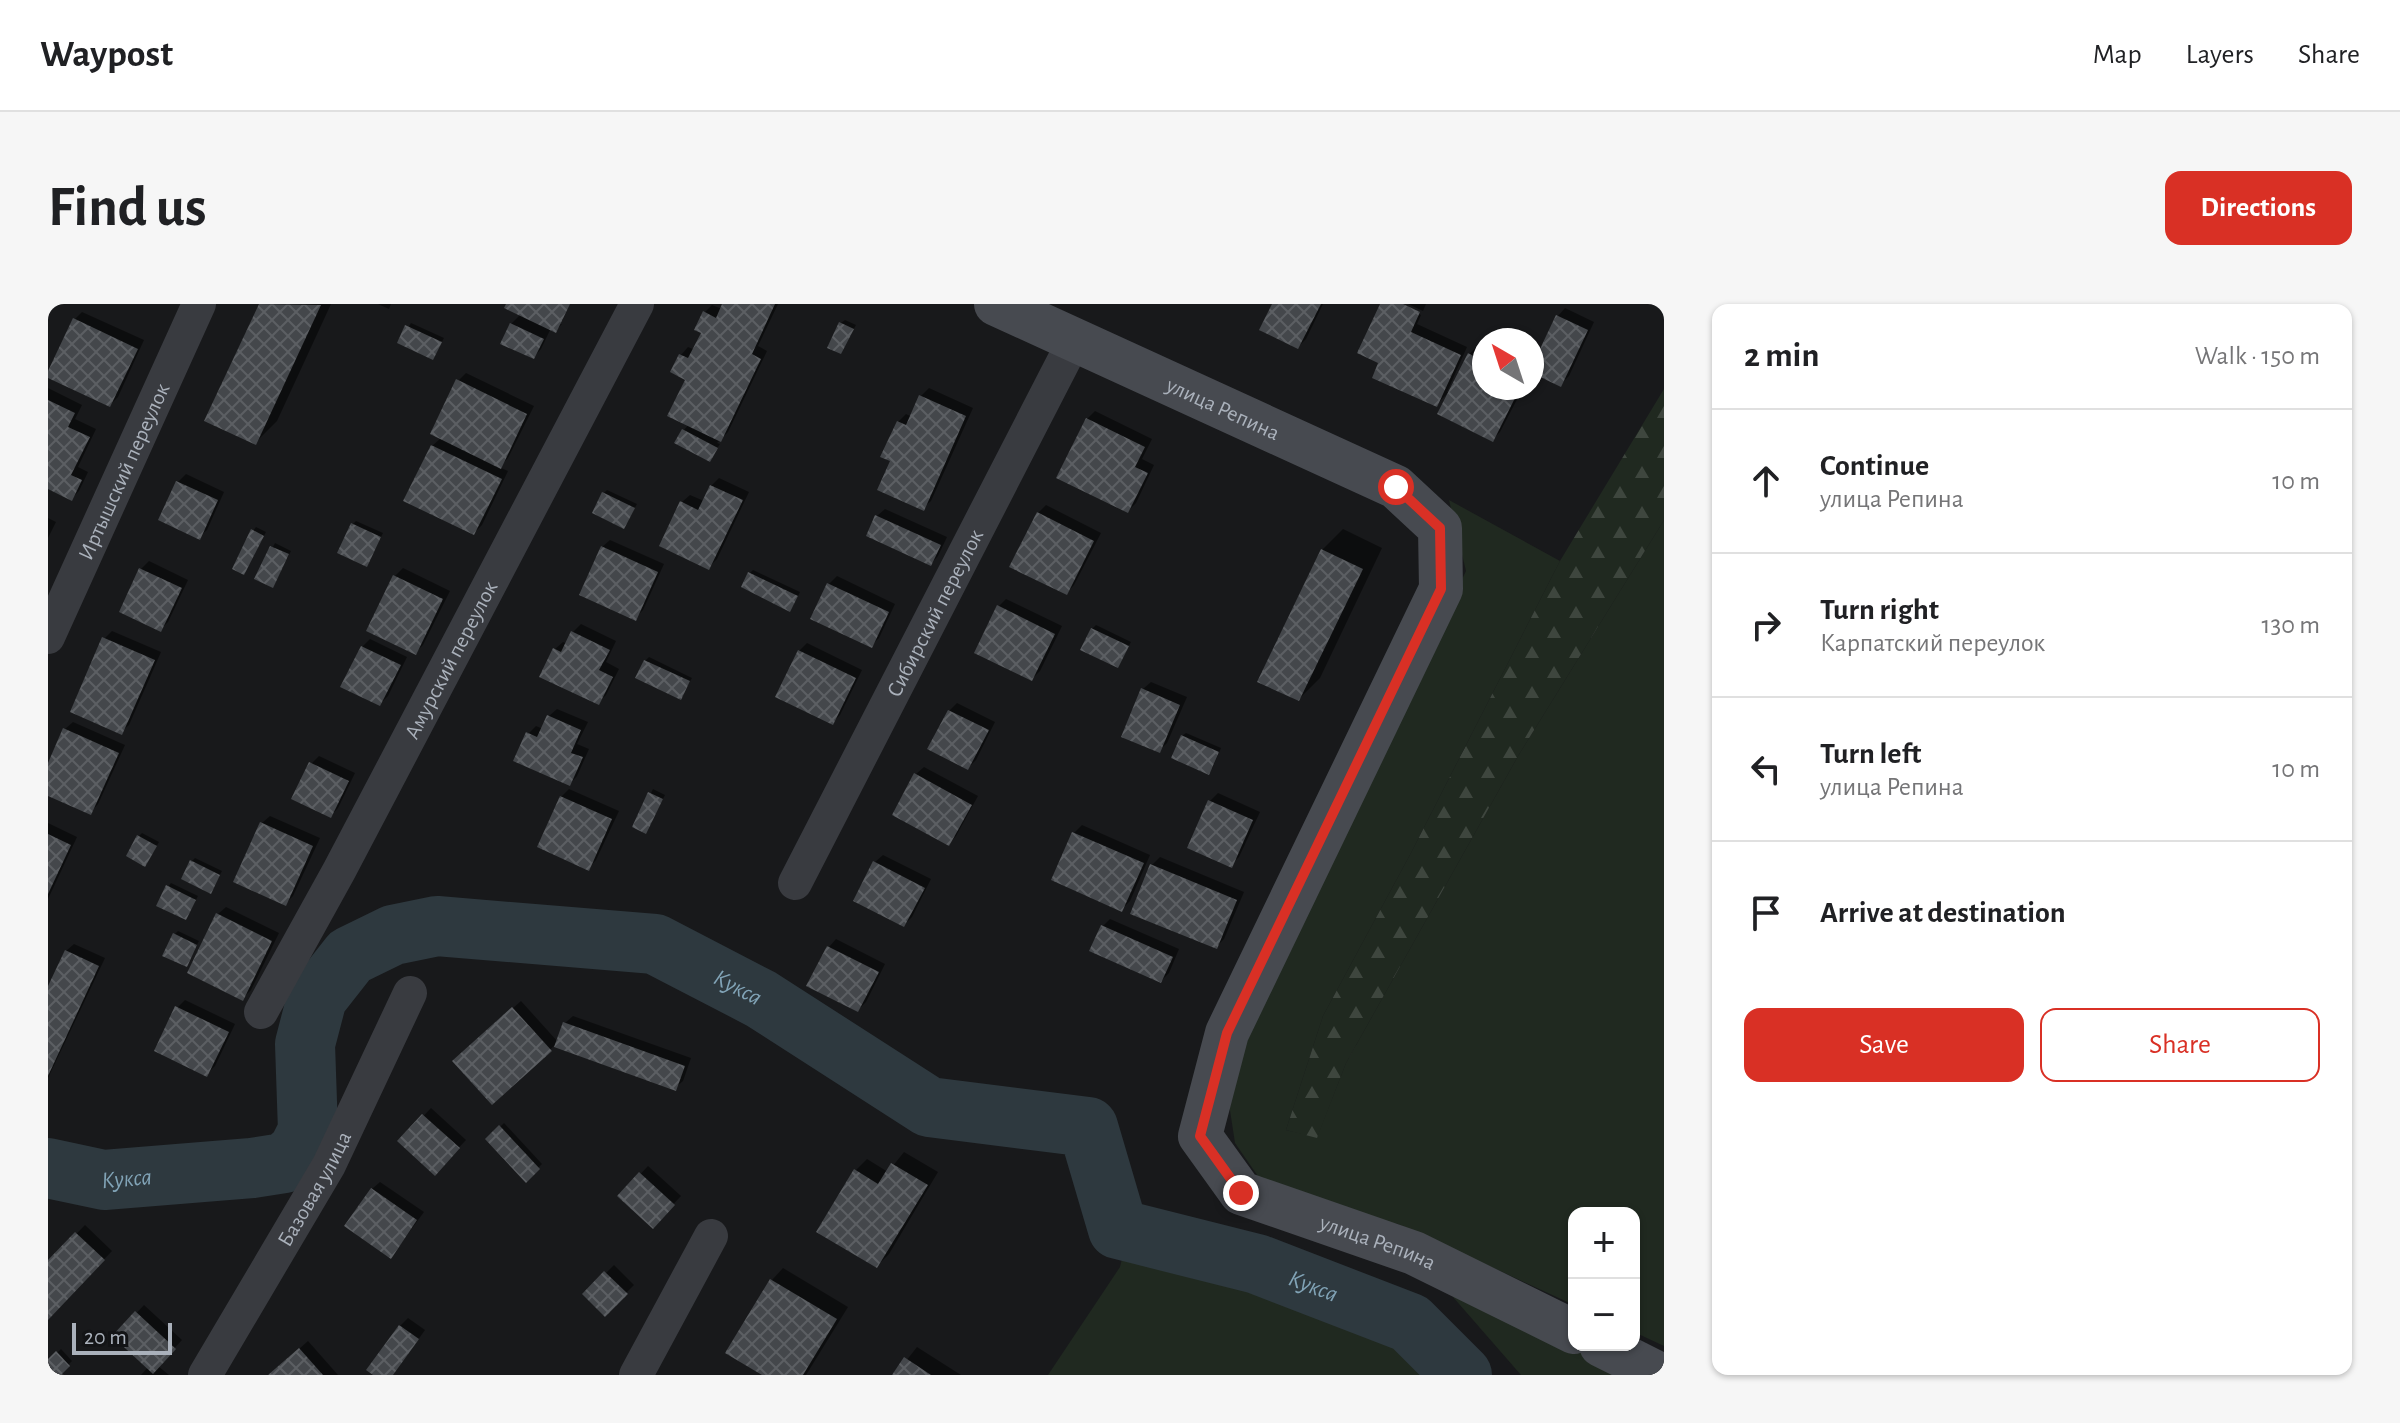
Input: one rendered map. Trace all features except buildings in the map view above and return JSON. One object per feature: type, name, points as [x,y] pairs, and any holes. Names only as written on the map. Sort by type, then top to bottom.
[{"type":"street","name":"Иртышский переулок","points":[[48,637],[199,304]]},
{"type":"street","name":"Амурский переулок","points":[[261,1012],[347,856],[637,304]]},
{"type":"street","name":"улица Репина","points":[[996,304],[1396,487],[1440,528],[1441,589],[1227,1033],[1200,1136],[1241,1193],[1414,1253],[1568,1329]]},
{"type":"street","name":"Сибирский переулок","points":[[795,883],[1074,341]]},
{"type":"street","name":"Базовая улица","points":[[205,1375],[329,1165],[410,993]]},
{"type":"street","points":[[636,1375],[711,1236]]},
{"type":"street","points":[[1613,1351],[1661,1375]]},
{"type":"green space","points":[[1664,389],[1664,520],[1518,756],[1346,1063],[1317,1138],[1286,1130],[1323,1016],[1411,853],[1560,561]]},
{"type":"green space","points":[[1449,500],[1560,561],[1411,853],[1323,1016],[1286,1130],[1317,1137],[1346,1063],[1518,756],[1664,520],[1664,1346],[1640,1335],[1640,1207],[1568,1207],[1568,1302],[1398,1224],[1319,1207],[1264,1185],[1235,1143],[1227,1091],[1267,989],[1466,571]]},
{"type":"green space","points":[[1122,1259],[1258,1276],[1407,1327],[1454,1375],[1048,1375],[1120,1267]]},
{"type":"green space","points":[[1460,1290],[1568,1346],[1568,1351],[1578,1351],[1625,1375],[1521,1375],[1453,1297]]},
{"type":"waterway","name":"Кукса","points":[[48,1168],[104,1180],[284,1163],[298,1151],[308,1131],[305,1044],[317,998],[350,956],[393,935],[437,926],[655,944],[761,999],[929,1107],[1088,1127],[1118,1229],[1257,1264],[1410,1323],[1462,1375]]},
{"type":"route","points":[[1241,1193],[1200,1136],[1227,1033],[1441,589],[1440,528],[1396,487]]}]
